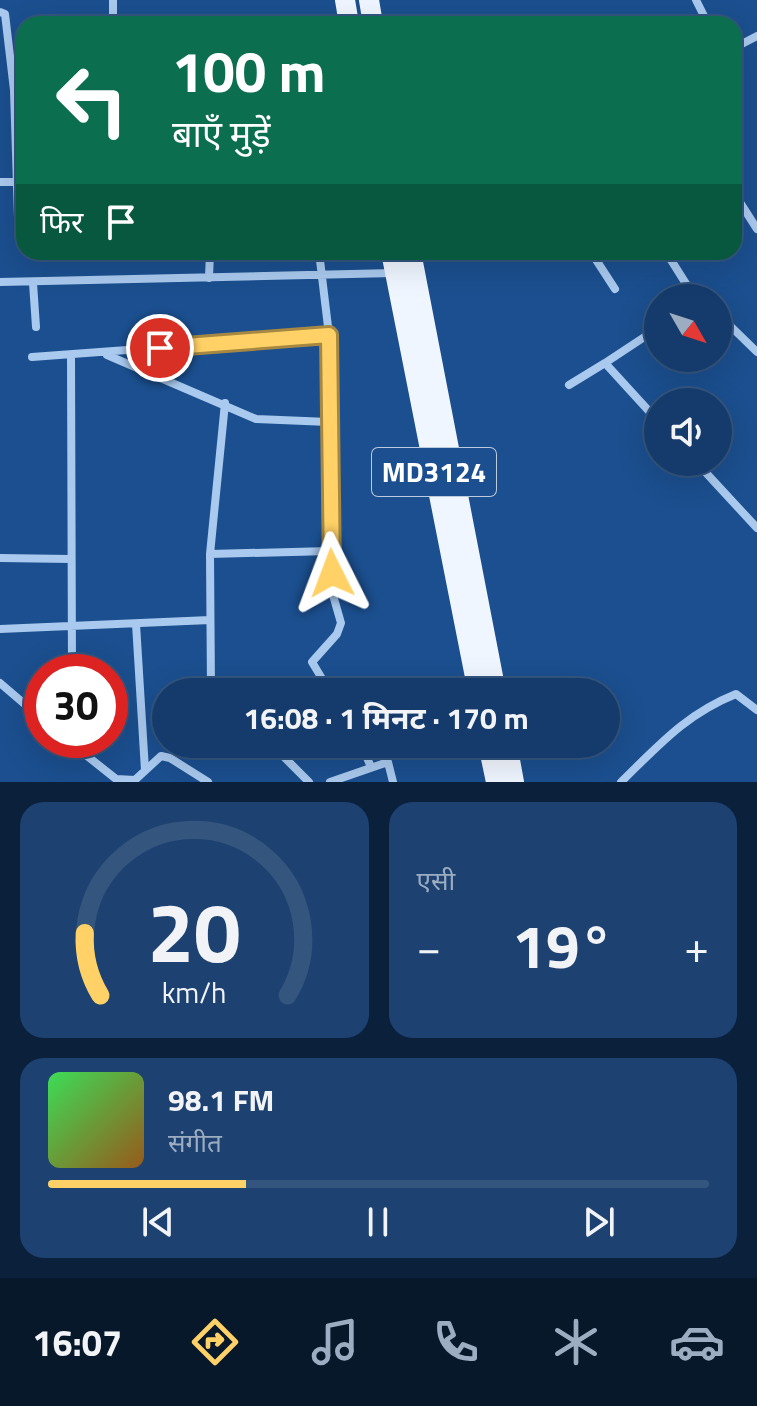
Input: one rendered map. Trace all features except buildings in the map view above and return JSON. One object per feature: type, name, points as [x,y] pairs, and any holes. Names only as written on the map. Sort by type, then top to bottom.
[{"type":"main road","name":"MD3124","points":[[392,260],[475,678]]},
{"type":"main road","points":[[413,260],[493,678]]},
{"type":"main road","points":[[491,758],[496,782]]},
{"type":"main road","points":[[510,758],[514,782]]},
{"type":"street","points":[[5,0],[3,13],[16,76]]},
{"type":"street","points":[[742,206],[757,229]]},
{"type":"street","points":[[209,278],[210,260]]},
{"type":"street","points":[[320,260],[329,335],[330,551],[333,595],[341,623],[337,634],[312,662],[322,678]]},
{"type":"street","points":[[596,260],[615,289]]},
{"type":"street","points":[[671,260],[686,284]]},
{"type":"street","points":[[0,282],[394,273]]},
{"type":"street","points":[[33,283],[36,327]]},
{"type":"street","points":[[732,328],[757,352]]},
{"type":"street","points":[[32,357],[329,335]]},
{"type":"street","points":[[569,385],[644,337]]},
{"type":"street","points":[[104,353],[256,419],[329,422]]},
{"type":"street","points":[[71,356],[72,654]]},
{"type":"street","points":[[605,363],[644,406]]},
{"type":"street","points":[[211,678],[210,554],[225,403]]},
{"type":"street","points":[[709,476],[757,528]]},
{"type":"street","points":[[210,554],[330,551]]},
{"type":"street","points":[[0,558],[71,559]]},
{"type":"street","points":[[0,629],[210,620]]},
{"type":"street","points":[[136,624],[145,770]]},
{"type":"street","points":[[0,683],[24,704]]},
{"type":"street","points":[[621,782],[681,722],[709,705],[736,694],[757,710]]},
{"type":"street","points":[[90,758],[116,779],[135,780],[161,756],[170,758],[208,782]]},
{"type":"street","points":[[285,758],[309,782]]},
{"type":"street","points":[[367,758],[371,767]]},
{"type":"street","points":[[330,782],[388,762],[393,782]]},
{"type":"route","points":[[160,348],[329,335],[332,573]]}]
